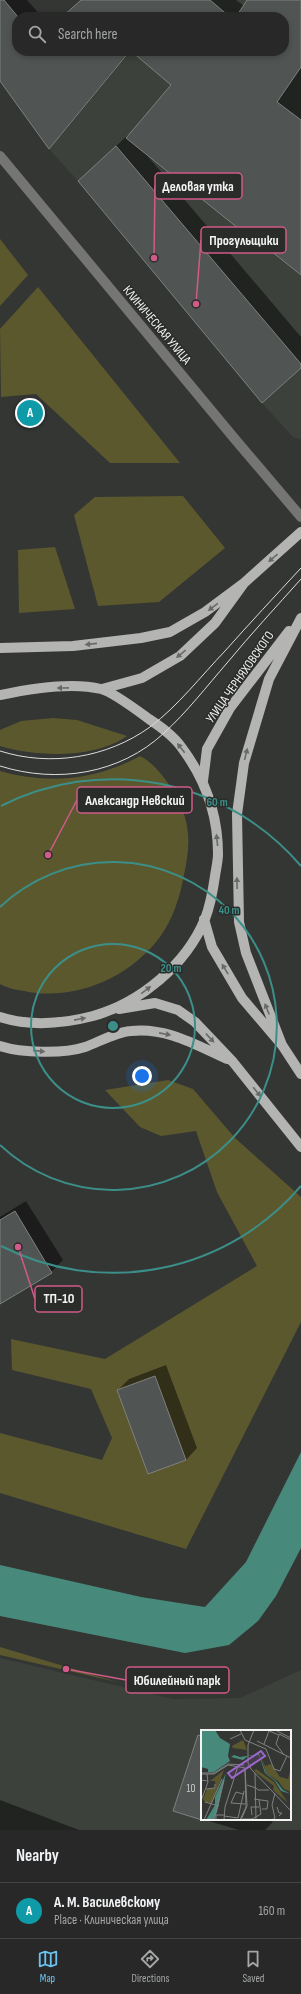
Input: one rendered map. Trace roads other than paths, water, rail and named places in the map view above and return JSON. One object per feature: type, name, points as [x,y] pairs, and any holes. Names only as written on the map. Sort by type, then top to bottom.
[{"type":"main road","points":[[0,648],[73,646],[141,638],[170,632],[205,612],[244,583],[301,532]]},
{"type":"main road","points":[[0,695],[52,688],[102,689],[142,678],[180,656],[215,623],[244,583]]},
{"type":"main road","points":[[282,1045],[246,953],[239,922],[237,814],[244,763],[269,679],[301,617]]},
{"type":"main road","name":"УЛИЦА ЧЕРНЯХОВСКОГО","points":[[203,780],[207,749],[230,708],[301,617]]},
{"type":"main road","points":[[102,689],[137,710],[166,731],[182,747],[203,780],[215,822],[218,855],[214,887],[204,919],[184,953],[170,970],[139,995],[113,1010]]},
{"type":"main road","points":[[204,919],[212,947],[242,998],[282,1045],[301,1074]]},
{"type":"main road","points":[[0,1017],[13,1021],[46,1024],[80,1019],[113,1010],[155,1003],[178,1010],[195,1022],[233,1062],[301,1147]]},
{"type":"main road","points":[[0,1046],[46,1052],[82,1048],[129,1031],[146,1030],[170,1034],[233,1062]]},
{"type":"street","name":"КЛИНИЧЕСКАЯ УЛИЦА","points":[[0,156],[298,514]]},
{"type":"tram line","points":[[0,751],[19,756],[58,759],[78,757],[97,752],[133,738],[160,719],[180,700],[301,568]]},
{"type":"tram line","points":[[0,766],[43,774],[87,772],[128,758],[147,747],[164,733],[197,699],[254,631],[301,579]]},
{"type":"place","name":"Деловая утка","points":[[154,258]]},
{"type":"place","name":"Прогульщики","points":[[196,304]]},
{"type":"place","name":"А. М. Василевскому","points":[[30,413]]},
{"type":"place","name":"Александр Невский","points":[[48,855]]},
{"type":"place","name":"ТП-10","points":[[18,1247]]},
{"type":"place","name":"Юбилейный парк","points":[[66,1669]]}]
